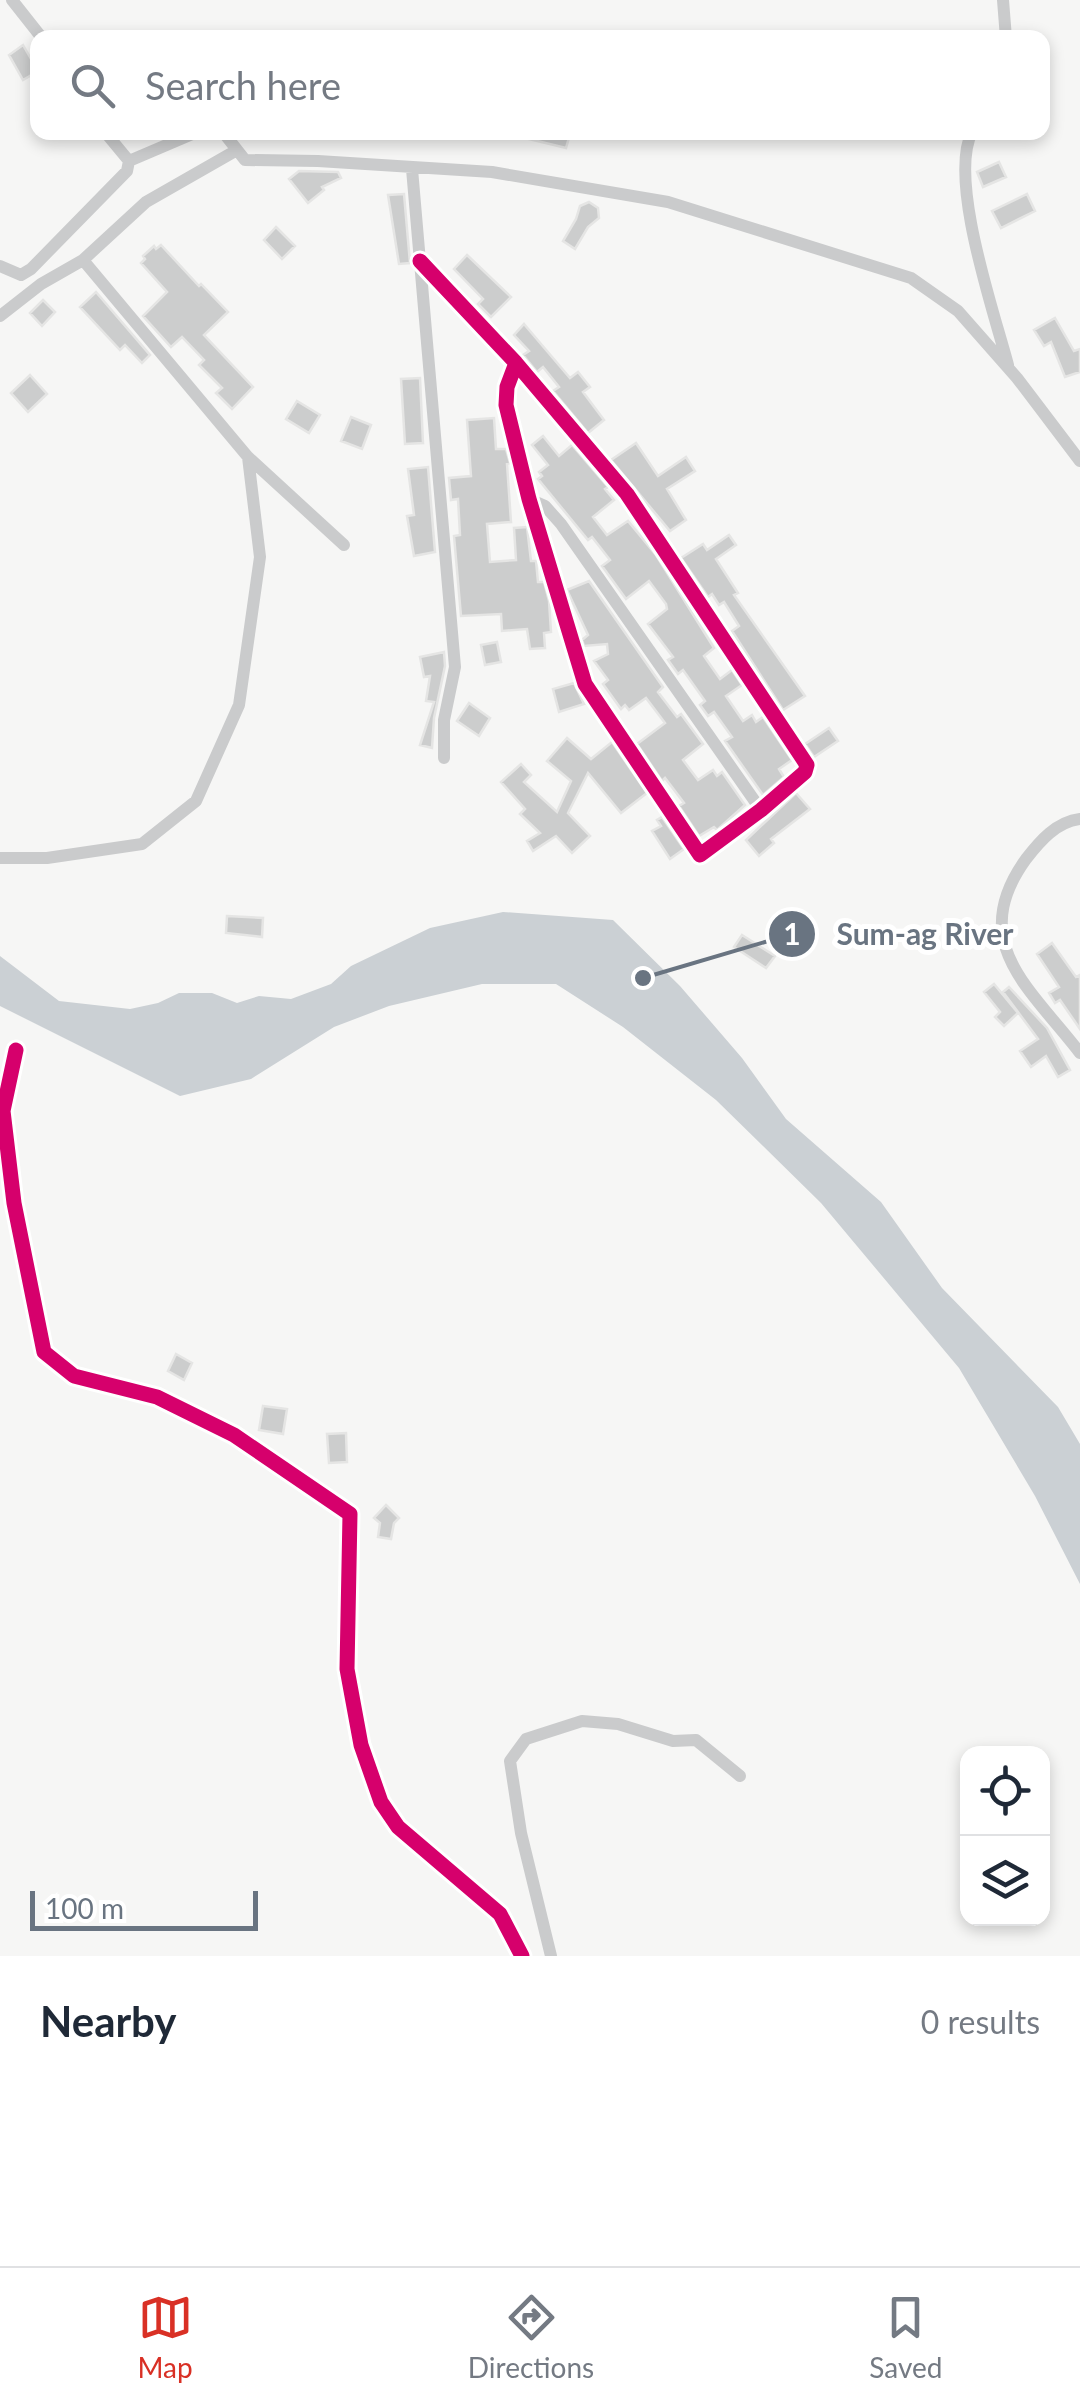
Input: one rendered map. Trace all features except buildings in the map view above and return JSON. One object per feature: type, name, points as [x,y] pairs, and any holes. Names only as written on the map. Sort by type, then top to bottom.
[{"type":"street","points":[[12,0],[36,30]]},
{"type":"street","points":[[1003,0],[1005,30]]},
{"type":"street","points":[[112,140],[129,161]]},
{"type":"street","points":[[129,161],[178,140]]},
{"type":"street","points":[[231,140],[245,160],[318,160],[492,172],[668,202],[911,278],[958,312],[1008,368],[1080,461]]},
{"type":"street","points":[[968,140],[965,193],[1008,368]]},
{"type":"street","points":[[0,316],[41,284],[83,260],[146,202],[236,150]]},
{"type":"street","points":[[0,266],[21,275],[30,270],[126,171],[129,161]]},
{"type":"street","points":[[412,168],[456,667],[444,720],[444,758]]},
{"type":"street","points":[[83,260],[248,457],[344,545]]},
{"type":"street","points":[[420,260],[516,363],[626,494],[807,765],[805,772],[761,810],[700,855],[592,697],[529,500],[506,405],[507,387],[516,363]]},
{"type":"street","points":[[0,858],[47,858],[142,844],[196,801],[240,704],[260,557],[248,457]]},
{"type":"street","points":[[529,500],[545,506],[560,524],[761,810]]},
{"type":"street","points":[[1080,819],[1058,825],[1031,852],[1007,892],[1000,926],[1006,955],[1080,1053]]},
{"type":"street","points":[[16,1050],[3,1110],[14,1203],[44,1352],[74,1376],[157,1397],[234,1435],[350,1514],[348,1669],[361,1744],[381,1802],[398,1827],[500,1914],[522,1956]]},
{"type":"street","points":[[552,1956],[522,1833],[510,1761],[526,1739],[582,1722],[618,1724],[673,1741],[696,1740],[740,1776]]},
{"type":"shaded area","points":[[503,912],[613,920],[680,986],[742,1058],[786,1119],[881,1202],[942,1288],[1058,1407],[1080,1444],[1080,1584],[1035,1496],[959,1368],[821,1203],[716,1100],[623,1027],[556,984],[482,984],[389,1006],[334,1027],[251,1079],[180,1096],[0,1006],[0,956],[59,1001],[130,1009],[179,993],[212,993],[237,1003],[259,996],[291,999],[331,984],[351,966],[430,928]]},
{"type":"cycle path","points":[[420,261],[516,363],[627,494],[807,765],[805,772],[761,810],[700,855],[585,684],[529,499],[506,405],[507,387],[516,363]]},
{"type":"cycle path","points":[[16,1050],[3,1111],[14,1203],[44,1352],[74,1376],[157,1397],[234,1435],[350,1514],[347,1669],[361,1745],[381,1802],[398,1827],[500,1914],[522,1956]]},
{"type":"place","name":"Sum-ag River","points":[[643,978]]}]
